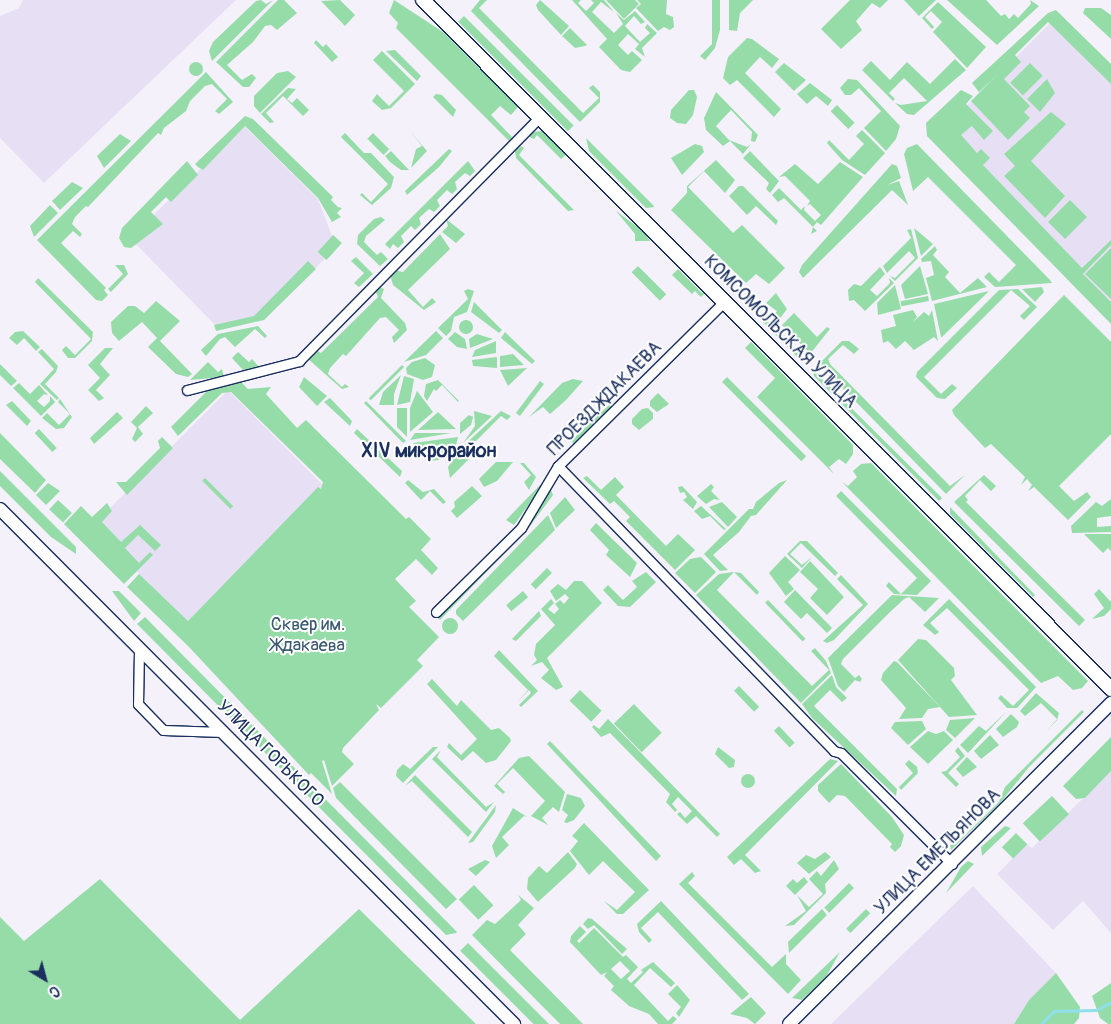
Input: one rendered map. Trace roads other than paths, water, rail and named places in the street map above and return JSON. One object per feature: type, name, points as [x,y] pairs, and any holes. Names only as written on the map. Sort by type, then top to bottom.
[{"type":"main road","name":"КОМСОМОЛЬСКАЯ УЛИЦА","points":[[423,0],[1111,689]]},
{"type":"main road","name":"УЛИЦА ГОРЬКОГО","points":[[0,509],[514,1024]]},
{"type":"main road","name":"УЛИЦА ЕМЕЛЬЯНОВА","points":[[789,1024],[952,864],[1111,703]]},
{"type":"street","points":[[187,390],[299,361],[540,117]]},
{"type":"street","name":"ПРОЕЗД ЖДАКАЕВА","points":[[436,612],[521,528],[558,466],[724,302]]},
{"type":"street","points":[[558,466],[834,751],[841,753],[952,864]]},
{"type":"street","points":[[139,648],[138,704],[163,730],[223,732]]},
{"type":"waterway","points":[[1041,1024],[1054,1011],[1096,1010],[1111,1002]]},
{"type":"district","name":"XIV микрорайон","points":[[429,450]]},
{"type":"park label","name":"Сквер им. Ждакаева","points":[[308,636]]}]
